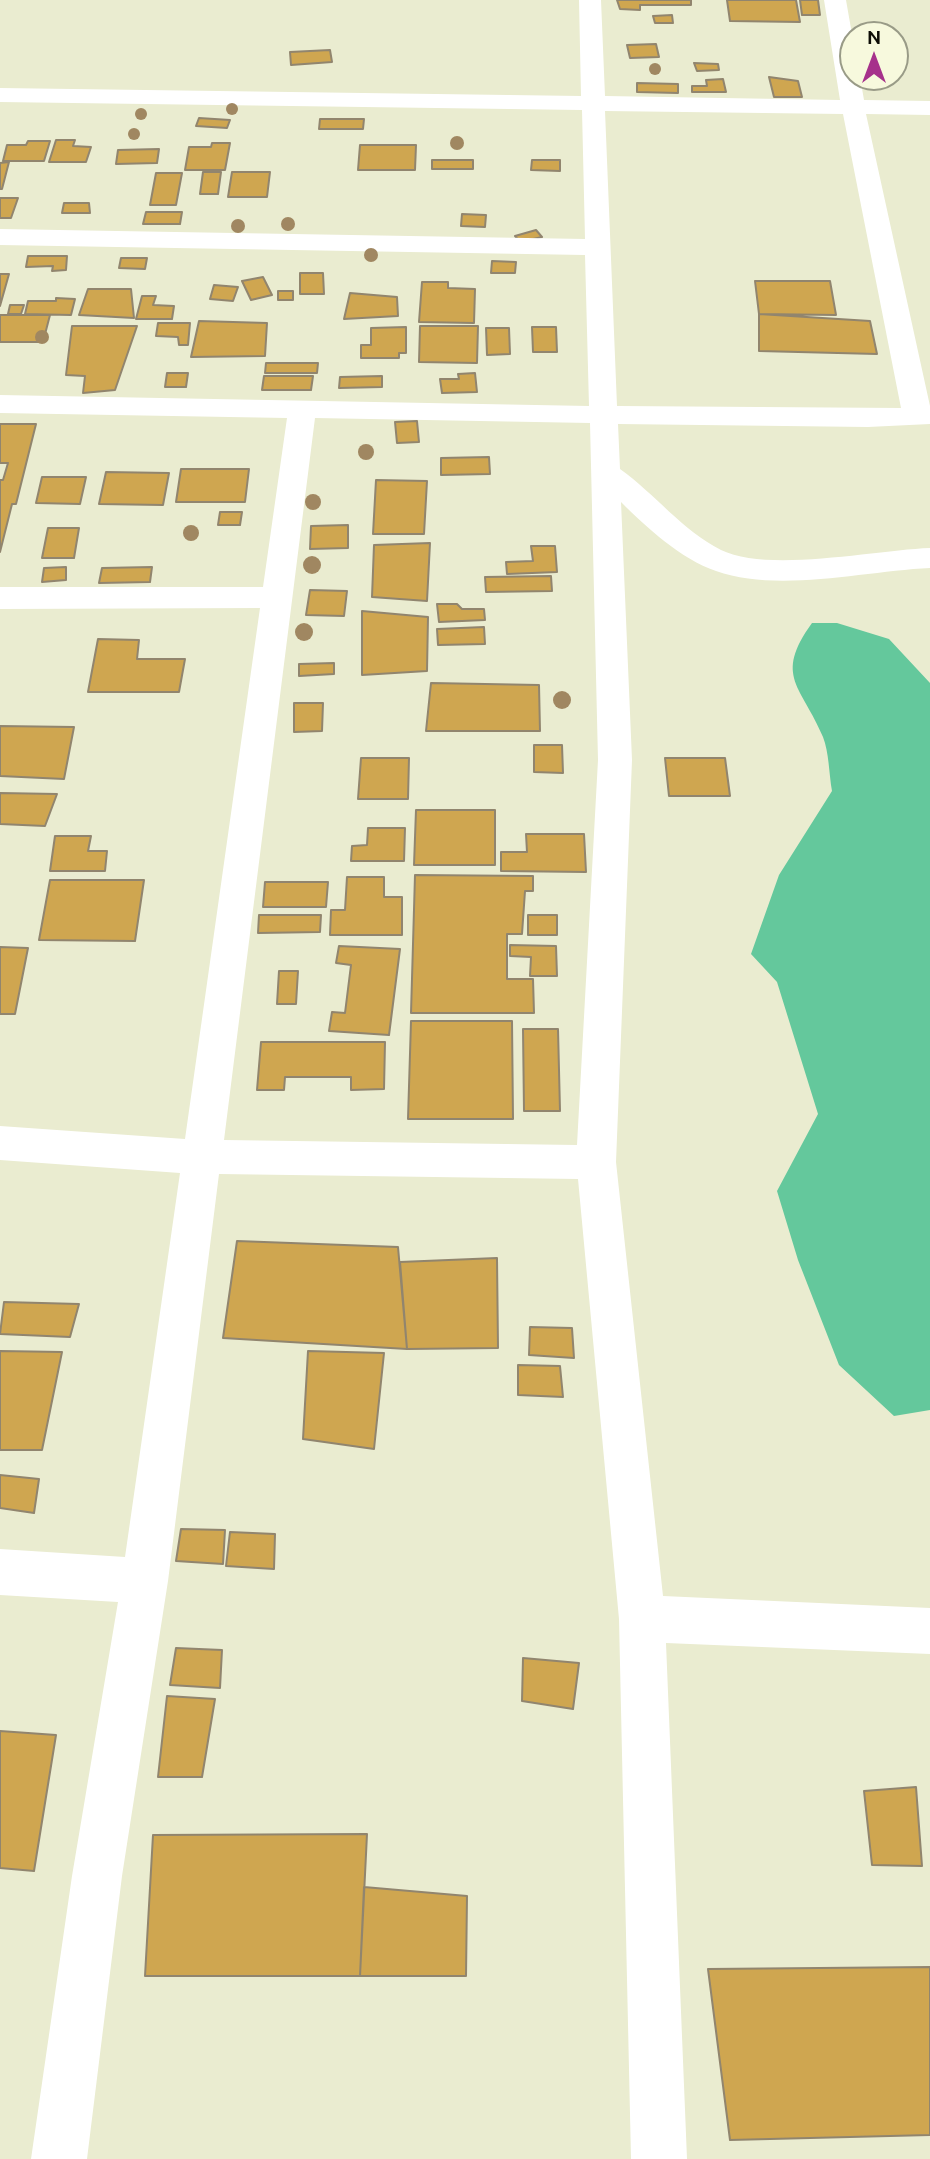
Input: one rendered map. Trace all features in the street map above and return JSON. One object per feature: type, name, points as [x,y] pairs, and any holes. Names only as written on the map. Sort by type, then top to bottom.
[{"type":"street","points":[[590,0],[615,760],[596,1162],[642,1619],[659,2159]]},
{"type":"street","points":[[0,404],[603,415],[868,418],[924,415],[853,107],[835,0]]},
{"type":"street","points":[[0,94],[930,108]]},
{"type":"street","points":[[0,237],[597,247]]},
{"type":"street","points":[[59,2159],[97,1876],[145,1581],[302,410]]},
{"type":"street","points":[[604,472],[618,479],[643,507],[699,549],[728,566],[792,570],[890,558],[930,558]]},
{"type":"street","points":[[0,598],[278,597]]},
{"type":"street","points":[[0,1143],[203,1157],[596,1162]]},
{"type":"street","points":[[0,1572],[145,1581]]},
{"type":"street","points":[[642,1619],[930,1630]]},
{"type":"shaded area","points":[[812,623],[837,623],[889,639],[930,683],[930,1410],[894,1416],[839,1365],[798,1260],[777,1191],[818,1114],[777,982],[751,954],[779,875],[832,791],[825,743],[800,693],[793,669],[794,656],[800,641]]},
{"type":"building","points":[[617,0],[691,0],[691,5],[640,5],[640,10],[620,9]]},
{"type":"building","points":[[727,0],[796,0],[800,22],[730,21]]},
{"type":"building","points":[[800,0],[818,0],[820,15],[802,15]]},
{"type":"building","points":[[672,15],[673,23],[655,23],[653,16]]},
{"type":"building","points":[[656,44],[659,57],[630,58],[627,45]]},
{"type":"building","points":[[330,50],[332,62],[291,65],[290,52]]},
{"type":"building","points":[[694,63],[718,64],[719,70],[697,71]]},
{"type":"building","points":[[769,77],[798,81],[802,97],[774,97]]},
{"type":"building","points":[[723,79],[726,92],[692,92],[692,86],[707,86],[706,80]]},
{"type":"building","points":[[637,83],[678,84],[678,93],[637,92]]},
{"type":"building","points":[[199,118],[230,120],[227,128],[196,126]]},
{"type":"building","points":[[320,119],[364,119],[363,129],[319,129]]},
{"type":"building","points":[[56,140],[75,140],[73,146],[91,147],[86,162],[49,162]]},
{"type":"building","points":[[28,141],[50,141],[44,161],[3,161],[7,145],[26,145]]},
{"type":"building","points":[[212,143],[230,143],[225,170],[185,170],[189,147],[211,147]]},
{"type":"building","points":[[360,145],[416,145],[415,170],[358,170]]},
{"type":"building","points":[[159,149],[157,163],[116,164],[118,150]]},
{"type":"building","points":[[432,160],[473,160],[473,169],[432,169]]},
{"type":"building","points":[[532,160],[560,160],[560,171],[531,170]]},
{"type":"building","points":[[9,162],[2,189],[0,189],[0,163]]},
{"type":"building","points":[[203,172],[221,172],[218,194],[200,194]]},
{"type":"building","points":[[232,172],[270,172],[267,197],[228,197]]},
{"type":"building","points":[[156,173],[182,173],[176,205],[150,205]]},
{"type":"building","points":[[0,198],[18,198],[11,218],[0,218]]},
{"type":"building","points":[[64,203],[89,203],[90,213],[62,213]]},
{"type":"building","points":[[146,212],[182,212],[180,224],[143,224]]},
{"type":"building","points":[[462,214],[486,215],[485,227],[461,226]]},
{"type":"building","points":[[536,230],[542,237],[520,242],[515,236]]},
{"type":"building","points":[[28,256],[67,256],[66,270],[52,271],[53,266],[26,267]]},
{"type":"building","points":[[121,258],[147,258],[145,269],[119,268]]},
{"type":"building","points":[[492,261],[516,262],[515,273],[491,273]]},
{"type":"building","points":[[300,273],[323,273],[324,294],[300,294]]},
{"type":"building","points":[[0,274],[9,274],[0,306]]},
{"type":"building","points":[[263,277],[272,295],[251,300],[242,281]]},
{"type":"building","points":[[755,281],[830,281],[836,315],[759,314]]},
{"type":"building","points":[[422,282],[448,282],[448,288],[475,289],[474,323],[419,322]]},
{"type":"building","points":[[214,285],[238,287],[233,301],[210,299]]},
{"type":"building","points":[[88,289],[131,289],[134,318],[79,315]]},
{"type":"building","points":[[278,291],[293,291],[293,300],[278,300]]},
{"type":"building","points":[[350,293],[397,297],[398,316],[344,319]]},
{"type":"building","points":[[142,296],[156,296],[153,305],[174,306],[172,319],[136,319]]},
{"type":"building","points":[[56,298],[75,299],[71,315],[25,314],[28,301],[56,301]]},
{"type":"building","points":[[10,305],[24,305],[21,314],[8,314]]},
{"type":"building","points":[[759,314],[870,321],[877,354],[759,351]]},
{"type":"building","points":[[0,315],[50,315],[43,342],[0,342]]},
{"type":"building","points":[[199,321],[267,323],[265,356],[191,357]]},
{"type":"building","points":[[158,323],[190,323],[188,345],[179,345],[178,337],[156,336]]},
{"type":"building","points":[[72,326],[137,326],[115,390],[83,393],[85,376],[66,375]]},
{"type":"building","points":[[420,326],[478,326],[477,363],[419,362]]},
{"type":"building","points":[[406,327],[406,353],[399,353],[399,358],[361,358],[361,345],[371,345],[371,328]]},
{"type":"building","points":[[532,327],[556,327],[557,352],[533,352]]},
{"type":"building","points":[[486,328],[509,328],[510,354],[487,355]]},
{"type":"building","points":[[266,363],[318,363],[317,373],[265,373]]},
{"type":"building","points":[[167,373],[188,373],[186,387],[165,387]]},
{"type":"building","points":[[475,373],[477,392],[442,393],[440,379],[459,379],[458,374]]},
{"type":"building","points":[[264,376],[313,376],[311,390],[262,390]]},
{"type":"building","points":[[382,376],[382,387],[339,388],[340,377]]},
{"type":"building","points":[[417,421],[419,442],[397,443],[395,422]]},
{"type":"building","points":[[0,424],[36,424],[16,504],[12,504],[0,552],[0,480],[3,480],[8,463],[0,463]]},
{"type":"building","points":[[489,457],[490,474],[441,475],[441,458]]},
{"type":"building","points":[[181,469],[249,469],[245,502],[176,502]]},
{"type":"building","points":[[106,472],[169,473],[163,505],[99,504]]},
{"type":"building","points":[[42,477],[86,477],[80,504],[36,503]]},
{"type":"building","points":[[376,480],[427,481],[424,534],[373,534]]},
{"type":"building","points":[[220,512],[242,512],[240,525],[218,525]]},
{"type":"building","points":[[348,525],[348,548],[310,549],[311,526]]},
{"type":"building","points":[[48,528],[79,528],[74,558],[42,558]]},
{"type":"building","points":[[430,543],[427,601],[372,597],[374,545]]},
{"type":"building","points":[[531,546],[555,546],[557,572],[507,574],[506,562],[533,561]]},
{"type":"building","points":[[66,567],[66,580],[42,582],[44,568]]},
{"type":"building","points":[[152,567],[150,582],[99,583],[102,568]]},
{"type":"building","points":[[551,576],[552,591],[486,592],[485,577]]},
{"type":"building","points":[[310,590],[347,591],[344,616],[306,615]]},
{"type":"building","points":[[437,604],[457,604],[462,609],[484,609],[485,620],[439,622]]},
{"type":"building","points":[[362,611],[428,617],[427,671],[362,675]]},
{"type":"building","points":[[484,627],[485,644],[438,645],[437,629]]},
{"type":"building","points":[[98,639],[139,640],[137,659],[185,659],[179,692],[88,692]]},
{"type":"building","points":[[334,663],[334,674],[299,676],[299,664]]},
{"type":"building","points":[[431,683],[539,685],[540,731],[426,731]]},
{"type":"building","points":[[294,703],[323,703],[322,731],[294,732]]},
{"type":"building","points":[[0,726],[74,727],[64,779],[0,776]]},
{"type":"building","points":[[534,745],[562,745],[563,773],[534,772]]},
{"type":"building","points":[[361,758],[409,758],[408,799],[358,799]]},
{"type":"building","points":[[665,758],[725,758],[730,796],[669,796]]},
{"type":"building","points":[[0,793],[57,794],[45,826],[0,824]]},
{"type":"building","points":[[416,810],[495,810],[495,865],[414,865]]},
{"type":"building","points":[[368,828],[405,828],[404,861],[351,861],[352,846],[367,845]]},
{"type":"building","points":[[526,834],[584,834],[586,872],[501,871],[501,852],[527,852]]},
{"type":"building","points":[[55,836],[91,836],[88,851],[107,851],[105,871],[50,871]]},
{"type":"building","points":[[415,875],[533,876],[533,891],[525,891],[522,934],[507,934],[507,979],[533,979],[534,1013],[411,1013]]},
{"type":"building","points":[[347,877],[384,877],[384,897],[402,897],[402,935],[330,935],[331,910],[345,910]]},
{"type":"building","points":[[50,880],[144,880],[135,941],[39,940]]},
{"type":"building","points":[[265,882],[328,882],[326,907],[263,907]]},
{"type":"building","points":[[259,915],[321,915],[320,932],[258,933]]},
{"type":"building","points":[[528,915],[557,915],[557,935],[528,935]]},
{"type":"building","points":[[510,945],[556,946],[557,976],[530,976],[531,957],[510,956]]},
{"type":"building","points":[[339,946],[400,949],[389,1035],[329,1031],[332,1012],[345,1013],[351,965],[336,963]]},
{"type":"building","points":[[0,947],[28,948],[15,1014],[0,1014]]},
{"type":"building","points":[[279,971],[298,971],[296,1004],[277,1004]]},
{"type":"building","points":[[411,1021],[512,1021],[513,1119],[408,1119]]},
{"type":"building","points":[[523,1029],[558,1029],[560,1111],[524,1111]]},
{"type":"building","points":[[261,1042],[385,1042],[384,1089],[351,1090],[351,1077],[285,1077],[284,1090],[257,1090]]},
{"type":"building","points":[[237,1241],[398,1247],[407,1349],[223,1338]]},
{"type":"building","points":[[497,1258],[498,1348],[407,1349],[400,1262]]},
{"type":"building","points":[[4,1302],[79,1304],[70,1337],[0,1334]]},
{"type":"building","points":[[530,1327],[572,1328],[574,1358],[529,1355]]},
{"type":"building","points":[[0,1351],[62,1352],[42,1450],[0,1450]]},
{"type":"building","points":[[308,1351],[384,1353],[374,1449],[303,1439]]},
{"type":"building","points":[[518,1365],[560,1366],[563,1397],[518,1395]]},
{"type":"building","points":[[0,1475],[39,1479],[34,1513],[0,1508]]},
{"type":"building","points":[[181,1529],[225,1530],[223,1564],[176,1561]]},
{"type":"building","points":[[230,1532],[275,1534],[274,1569],[226,1566]]},
{"type":"building","points":[[176,1648],[222,1650],[220,1688],[170,1685]]},
{"type":"building","points":[[523,1658],[579,1663],[573,1709],[522,1701]]},
{"type":"building","points":[[167,1696],[215,1699],[202,1777],[158,1777]]},
{"type":"building","points":[[0,1731],[56,1735],[34,1871],[0,1868]]},
{"type":"building","points":[[916,1787],[922,1866],[872,1865],[864,1791]]},
{"type":"building","points":[[367,1834],[360,1976],[145,1976],[153,1835]]},
{"type":"building","points":[[364,1887],[467,1896],[466,1976],[360,1976]]},
{"type":"building","points":[[930,1967],[930,2135],[730,2140],[708,1969]]}]
